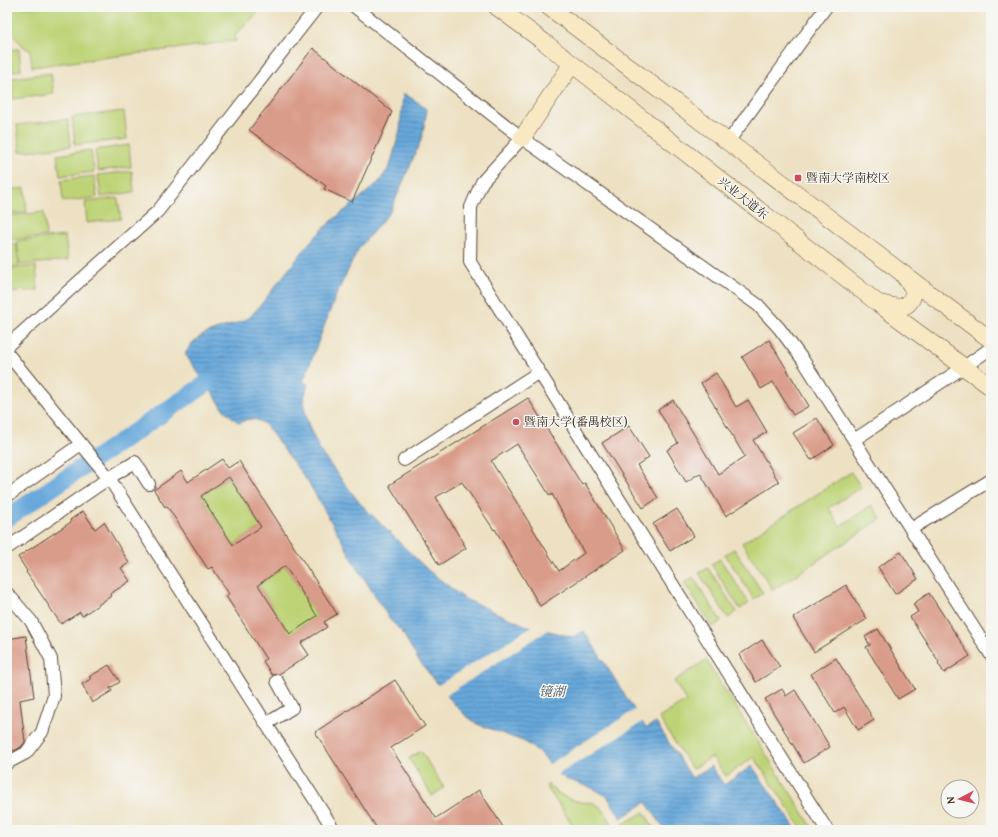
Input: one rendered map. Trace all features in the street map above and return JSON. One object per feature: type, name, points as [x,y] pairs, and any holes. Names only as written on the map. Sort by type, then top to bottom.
[{"type":"main road","name":"兴业大道东","points":[[497,7],[544,42],[879,304],[991,387]]},
{"type":"main road","points":[[548,7],[991,340]]},
{"type":"main road","points":[[522,138],[572,64]]},
{"type":"main road","points":[[879,304],[899,308],[911,301],[913,292],[912,287],[902,274]]},
{"type":"street","points":[[7,346],[158,211],[318,7]]},
{"type":"street","points":[[355,7],[522,138],[758,305],[779,328],[803,360],[991,655]]},
{"type":"street","points":[[728,142],[826,7]]},
{"type":"street","points":[[522,138],[482,182],[471,207],[470,262],[827,830]]},
{"type":"street","points":[[854,440],[991,348]]},
{"type":"street","points":[[7,353],[106,474],[334,830]]},
{"type":"street","points":[[404,460],[539,372]]},
{"type":"street","points":[[7,496],[81,444]]},
{"type":"street","points":[[7,548],[106,474],[135,462],[149,484]]},
{"type":"street","points":[[911,529],[990,483]]},
{"type":"street","points":[[7,593],[31,621],[51,659],[54,696],[42,732],[26,752],[7,763]]},
{"type":"street","points":[[266,724],[292,708],[277,681]]},
{"type":"green space","points":[[7,7],[261,7],[235,36],[236,41],[32,67],[30,50],[25,48],[7,28]]},
{"type":"green space","points":[[19,49],[21,70],[7,72],[7,50]]},
{"type":"green space","points":[[51,73],[54,94],[13,99],[11,78]]},
{"type":"green space","points":[[124,111],[127,139],[75,145],[72,117]]},
{"type":"green space","points":[[68,119],[71,146],[20,152],[17,125]]},
{"type":"green space","points":[[129,145],[131,167],[98,171],[95,150]]},
{"type":"green space","points":[[91,150],[94,172],[60,176],[57,155]]},
{"type":"green space","points":[[132,171],[134,192],[101,197],[98,175]]},
{"type":"green space","points":[[94,176],[97,197],[63,202],[61,180]]},
{"type":"green space","points":[[25,188],[27,212],[7,214],[7,190]]},
{"type":"green space","points":[[118,198],[121,219],[87,223],[85,202]]},
{"type":"green space","points":[[44,212],[46,236],[7,240],[7,216]]},
{"type":"green space","points":[[65,236],[68,260],[20,265],[17,241]]},
{"type":"green space","points":[[16,243],[19,266],[7,268],[7,244]]},
{"type":"green space","points":[[36,266],[38,290],[7,293],[7,269]]},
{"type":"green space","points":[[851,472],[861,487],[829,508],[840,526],[872,505],[881,519],[773,590],[742,543]]},
{"type":"green space","points":[[229,477],[261,527],[233,545],[201,496]]},
{"type":"green space","points":[[734,549],[763,593],[754,599],[725,554]]},
{"type":"green space","points":[[720,559],[749,603],[740,609],[711,564]]},
{"type":"green space","points":[[285,566],[317,616],[290,634],[258,585]]},
{"type":"green space","points":[[708,568],[737,612],[728,618],[699,573]]},
{"type":"green space","points":[[693,577],[721,621],[713,627],[684,583]]},
{"type":"green space","points":[[706,660],[814,830],[803,830],[754,757],[726,776],[712,757],[692,769],[659,718],[686,701],[674,681]]},
{"type":"green space","points":[[421,751],[444,788],[432,796],[409,758]]},
{"type":"green space","points":[[548,784],[559,794],[567,798],[596,804],[599,806],[605,812],[615,829],[644,812],[655,830],[576,830],[546,786]]},
{"type":"water","name":"镜湖","points":[[403,93],[427,110],[422,138],[390,212],[359,248],[336,295],[303,382],[308,384],[303,402],[309,427],[322,454],[359,502],[429,571],[465,599],[525,625],[573,637],[584,631],[646,728],[656,723],[692,778],[711,766],[724,785],[752,766],[797,830],[665,830],[646,802],[621,818],[607,796],[592,788],[566,779],[560,775],[538,751],[525,742],[477,724],[464,714],[447,696],[417,658],[402,632],[390,620],[357,567],[310,485],[265,424],[258,420],[252,419],[239,423],[225,411],[185,354],[192,343],[201,336],[249,318],[311,241],[327,225],[379,182],[390,166],[400,130]]},
{"type":"pier","points":[[534,625],[550,629],[445,696],[437,686]]},
{"type":"pier","points":[[636,709],[644,721],[557,775],[548,765]]},
{"type":"building","points":[[313,48],[392,112],[352,202],[324,189],[326,186],[249,130]]},
{"type":"building","points":[[769,340],[809,406],[793,415],[773,382],[761,389],[742,357]]},
{"type":"building","points":[[716,373],[736,407],[748,400],[767,432],[753,440],[779,482],[726,516],[700,473],[686,482],[667,450],[678,443],[658,410],[673,400],[718,474],[745,457],[701,383]]},
{"type":"building","points":[[528,398],[582,485],[585,483],[625,550],[540,606],[495,529],[494,530],[462,482],[436,497],[466,548],[439,565],[389,485]],"holes":[[[517,444],[550,496],[552,494],[584,553],[559,571],[491,461]]]},
{"type":"building","points":[[817,418],[834,445],[811,460],[793,433]]},
{"type":"building","points":[[629,426],[649,457],[637,465],[658,498],[643,508],[602,443]]},
{"type":"building","points":[[222,459],[228,468],[239,461],[337,614],[324,622],[327,627],[301,643],[309,655],[279,674],[272,675],[263,661],[266,659],[226,596],[229,594],[212,567],[208,569],[167,506],[165,507],[154,490],[181,471],[188,482]],"holes":[[[229,477],[261,527],[233,545],[201,496]],[[285,566],[317,616],[290,634],[258,585]]]},
{"type":"building","points":[[677,509],[694,536],[670,551],[653,524]]},
{"type":"building","points":[[83,511],[95,529],[104,522],[129,563],[121,568],[130,581],[110,594],[111,596],[82,616],[80,612],[61,624],[26,572],[27,571],[18,557],[71,522],[70,520]]},
{"type":"building","points":[[901,552],[918,579],[895,594],[878,567]]},
{"type":"building","points":[[846,585],[867,619],[814,652],[793,618]]},
{"type":"building","points":[[929,593],[970,656],[944,673],[938,663],[939,662],[910,617],[918,612],[913,604]]},
{"type":"building","points":[[878,629],[915,689],[898,699],[866,647],[870,645],[865,637]]},
{"type":"building","points":[[26,636],[34,697],[20,700],[25,742],[16,750],[7,751],[7,639]]},
{"type":"building","points":[[762,640],[780,667],[756,682],[739,655]]},
{"type":"building","points":[[836,658],[874,720],[858,730],[844,707],[835,713],[811,674]]},
{"type":"building","points":[[109,665],[120,682],[110,688],[112,691],[92,703],[82,684],[91,679],[89,677]]},
{"type":"building","points":[[395,680],[425,726],[391,748],[436,818],[479,790],[505,830],[378,830],[315,732]]},
{"type":"building","points":[[782,689],[786,696],[795,690],[830,747],[804,763],[765,699]]},
{"type":"waterway","points":[[7,518],[206,384]]},
{"type":"place","name":"暨南大学南校区","points":[[798,178]]},
{"type":"place","name":"暨南大学(番禺校区)","points":[[516,422]]}]
